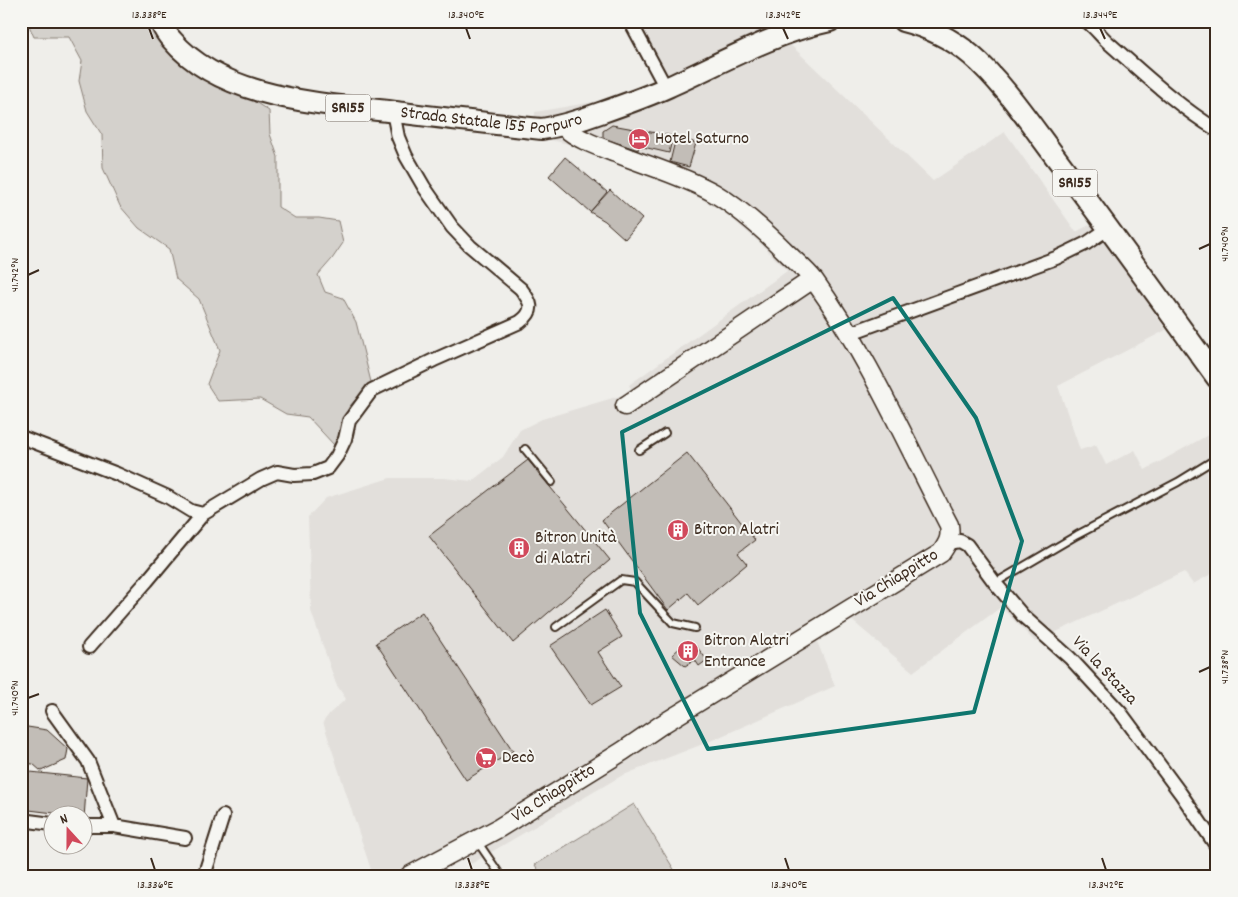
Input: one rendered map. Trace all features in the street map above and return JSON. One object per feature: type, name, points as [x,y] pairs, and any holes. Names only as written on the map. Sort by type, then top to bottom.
[{"type":"main road","name":"Strada Statale 155 Porpuro","points":[[160,21],[171,40],[189,57],[218,76],[255,90],[352,108],[542,129],[563,126],[666,88],[797,29],[830,21]]},
{"type":"main road","name":"SR155","points":[[903,21],[945,38],[971,54],[1013,101],[1217,378]]},
{"type":"street","points":[[630,21],[666,88]]},
{"type":"street","points":[[1086,21],[1093,26],[1104,40],[1195,117],[1217,130]]},
{"type":"street","points":[[88,647],[204,514],[261,479],[277,472],[294,475],[313,474],[328,468],[337,456],[345,439],[349,420],[372,390],[526,318],[530,310],[528,298],[470,246],[452,227],[430,195],[406,156],[398,137],[393,112]]},
{"type":"street","name":"Via Chiappitto","points":[[409,876],[499,828],[623,751],[661,724],[941,553],[949,543],[949,525],[878,386],[813,279],[738,208],[714,193],[682,178],[588,142],[572,134],[563,126]]},
{"type":"street","points":[[848,334],[1056,258],[1087,243],[1108,228]]},
{"type":"street","points":[[625,406],[813,279]]},
{"type":"street","points":[[21,437],[118,474],[168,497],[191,511],[204,514]]},
{"type":"street","name":"Via la Stazza","points":[[949,543],[960,541],[967,545],[995,583],[1023,616],[1070,658],[1121,713],[1181,794],[1217,847]]},
{"type":"street","points":[[52,711],[88,761],[114,826]]},
{"type":"street","points":[[204,876],[223,816]]},
{"type":"street","points":[[21,820],[42,823]]},
{"type":"street","points":[[92,826],[114,826],[186,838]]},
{"type":"lane","points":[[639,450],[665,433]]},
{"type":"lane","points":[[524,449],[552,482]]},
{"type":"lane","points":[[995,583],[1076,535],[1178,482],[1217,458]]},
{"type":"lane","points":[[556,627],[621,580],[635,582],[673,623],[695,628]]},
{"type":"lane","points":[[476,840],[501,876]]},
{"type":"highlighted area","points":[[893,298],[976,418],[1022,541],[974,712],[708,749],[640,613],[622,432]]},
{"type":"shaded area","points":[[27,21],[152,21],[238,91],[269,111],[270,134],[278,157],[278,207],[295,218],[319,218],[338,221],[343,243],[318,275],[325,292],[343,298],[356,322],[371,382],[349,407],[335,446],[308,417],[286,414],[260,399],[218,401],[207,384],[220,350],[199,299],[176,279],[169,249],[139,228],[120,206],[103,168],[102,135],[87,111],[79,81],[82,61],[69,37],[34,37]]},
{"type":"shaded area","points":[[640,21],[795,21],[775,30],[933,181],[1005,132],[1076,232],[1093,223],[1166,330],[1058,386],[1080,450],[1096,445],[1106,465],[1135,450],[1145,470],[1217,430],[1217,571],[1193,584],[1184,572],[1035,642],[1001,607],[913,672],[849,618],[816,639],[835,686],[708,742],[621,776],[471,864],[467,857],[428,876],[373,876],[323,722],[346,699],[336,684],[311,611],[308,517],[326,498],[390,478],[444,478],[472,481],[503,457],[520,430],[542,419],[633,392],[629,385],[787,271],[760,243],[731,218],[719,209],[681,188],[577,146],[534,136],[535,112],[629,94],[668,77]]},
{"type":"shaded area","points":[[634,804],[678,876],[542,876],[535,865]]},
{"type":"building","name":"Hotel Saturno","points":[[612,125],[673,136],[669,153],[639,146],[638,150],[603,138],[603,131]]},
{"type":"building","points":[[676,137],[696,143],[689,167],[670,162]]},
{"type":"building","points":[[565,157],[607,192],[590,212],[549,176]]},
{"type":"building","points":[[610,190],[642,219],[625,239],[605,221],[590,212]]},
{"type":"building","name":"Bitron Alatri","points":[[687,453],[755,540],[738,553],[747,564],[698,605],[688,593],[668,610],[602,520]]},
{"type":"building","name":"Bitron Unità di Alatri","points":[[528,460],[610,560],[513,643],[429,536]]},
{"type":"building","points":[[605,610],[622,637],[598,652],[621,687],[591,705],[550,646]]},
{"type":"building","points":[[422,612],[513,751],[466,780],[376,643]]},
{"type":"building","name":"Bitron Alatri Entrance","points":[[686,642],[697,647],[707,660],[699,666],[695,660],[685,666],[672,655]]},
{"type":"building","points":[[21,726],[47,730],[68,749],[66,760],[41,771],[33,764],[21,763]]},
{"type":"building","points":[[21,771],[87,778],[85,804],[42,804],[42,812],[21,809]]},
{"type":"place","name":"Hotel Saturno","points":[[639,139]]},
{"type":"place","name":"Bitron Alatri","points":[[678,530]]},
{"type":"place","name":"Bitron Unità di Alatri","points":[[519,548]]},
{"type":"place","name":"Bitron Alatri Entrance","points":[[688,651]]},
{"type":"place","name":"Decò","points":[[486,758]]}]
